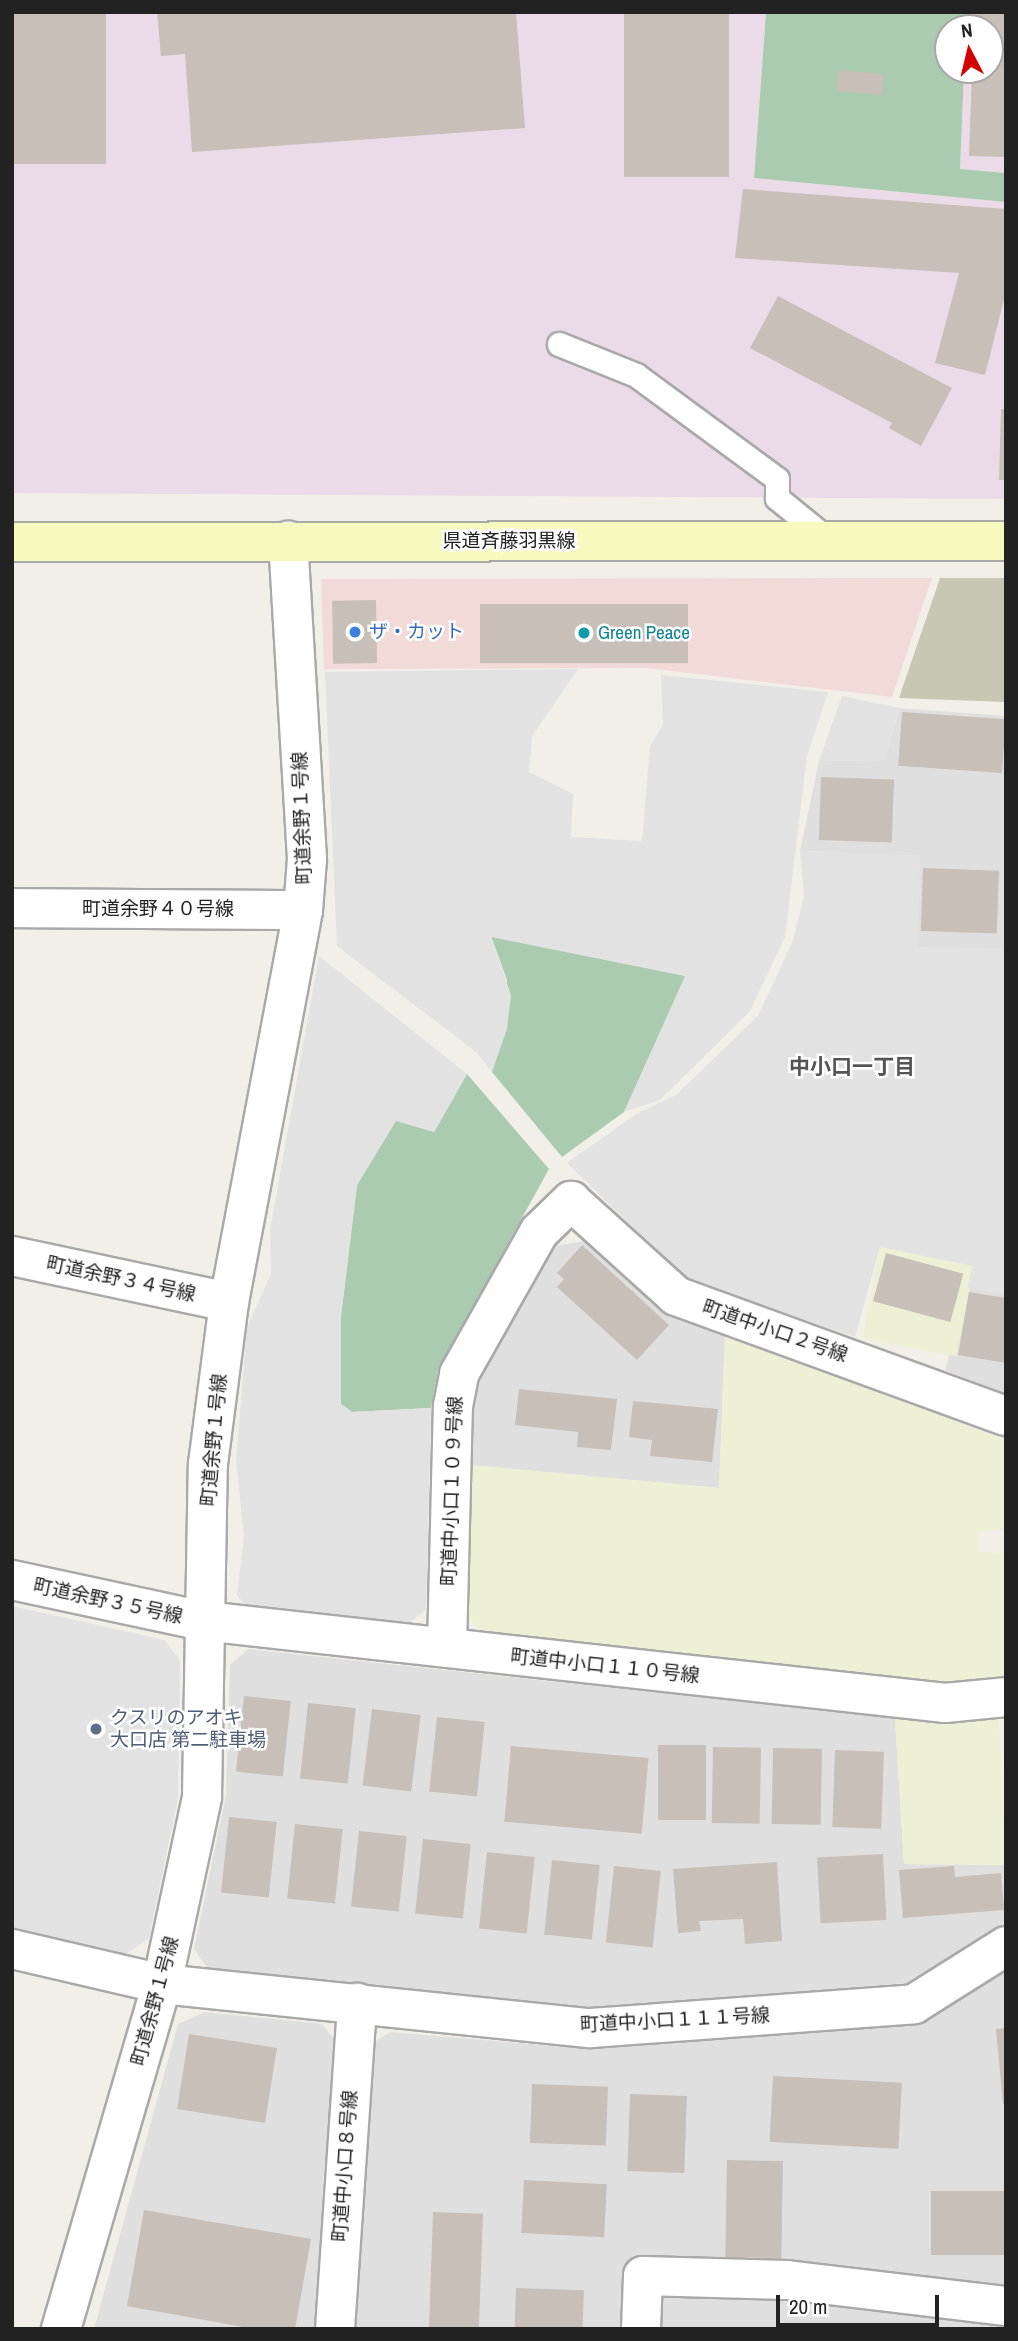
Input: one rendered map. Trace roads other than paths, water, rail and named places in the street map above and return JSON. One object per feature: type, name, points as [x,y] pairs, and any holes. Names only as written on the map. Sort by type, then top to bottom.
[{"type":"main road","name":"県道斉藤羽黒線","points":[[12,542],[1006,541]]},
{"type":"street","name":"町道余野１号線","points":[[61,2329],[162,1984],[202,1797],[208,1464],[229,1302],[303,910],[307,859],[288,541]]},
{"type":"street","name":"町道余野４０号線","points":[[12,908],[303,910]]},
{"type":"street","name":"町道中小口２号線","points":[[571,1201],[676,1296],[1006,1416]]},
{"type":"street","name":"町道中小口１０９号線","points":[[447,1648],[452,1427],[459,1374],[539,1232],[571,1201]]},
{"type":"street","name":"町道余野３４号線","points":[[12,1255],[229,1302]]},
{"type":"street","name":"町道余野３５号線","points":[[12,1580],[204,1621]]},
{"type":"street","name":"町道中小口１１０号線","points":[[204,1621],[946,1703],[1006,1698]]},
{"type":"street","name":"町道中小口１１１号線","points":[[12,1949],[162,1984],[592,2028],[914,2004],[1006,1946]]},
{"type":"street","name":"町道中小口８号線","points":[[335,2329],[357,2003]]},
{"type":"street","points":[[641,2329],[643,2276],[787,2280],[1006,2306]]},
{"type":"lane","points":[[559,344],[636,375],[776,478],[777,498],[830,541]]},
{"type":"place","name":"ザ・カット","points":[[355,632]]},
{"type":"place","name":"Green Peace","points":[[584,633]]},
{"type":"place","name":"クスリのアオキ 大口店 第二駐車場","points":[[96,1729]]},
{"type":"district","name":"中小口一丁目","points":[[852,1067]]}]
